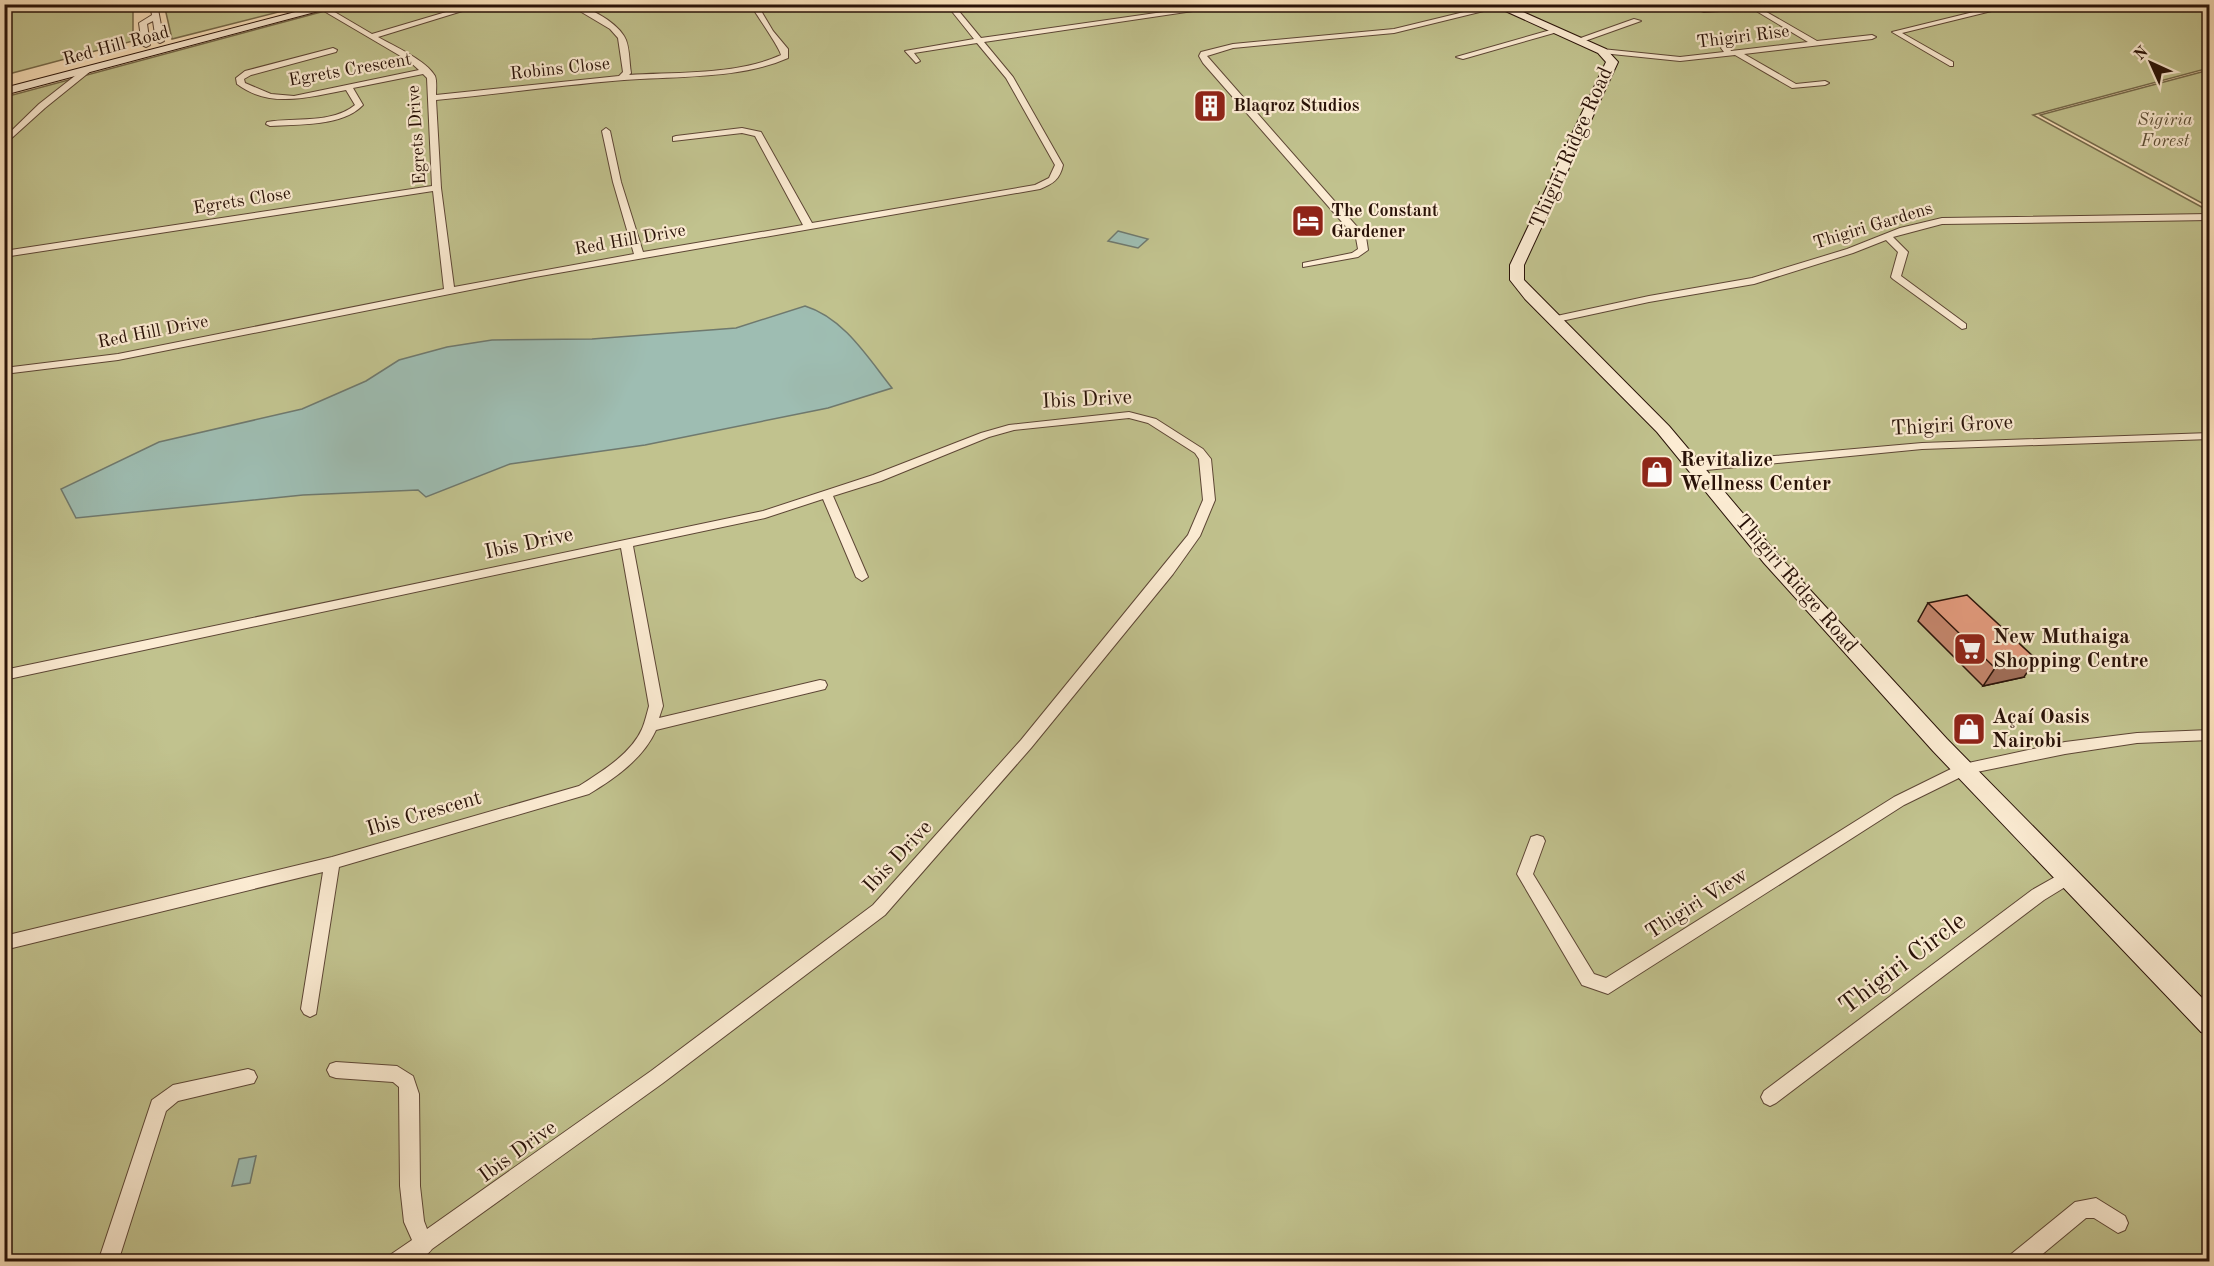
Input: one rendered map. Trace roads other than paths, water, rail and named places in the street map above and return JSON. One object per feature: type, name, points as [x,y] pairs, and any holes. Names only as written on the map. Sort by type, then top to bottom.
[{"type":"street","points":[[153,4],[160,41]]},
{"type":"street","name":"Red Hill Road","points":[[4,83],[300,4]]},
{"type":"street","name":"Red Hill Road","points":[[4,92],[320,7],[340,4]]},
{"type":"street","points":[[372,36],[482,4]]},
{"type":"street","name":"Robins Close","points":[[433,98],[621,78],[627,73],[622,38],[613,27],[571,4]]},
{"type":"street","points":[[621,78],[743,68],[780,60],[785,56],[784,49],[770,32],[753,4]]},
{"type":"street","name":"Red Hill Drive","points":[[4,371],[118,357],[448,291],[1037,187],[1055,178],[1059,165],[1009,77],[949,4]]},
{"type":"street","points":[[916,61],[909,51],[1237,4]]},
{"type":"street","name":"Thigiri Rise","points":[[1683,4],[1704,10],[1754,7],[1816,43]]},
{"type":"street","points":[[1950,64],[1896,32],[2018,4]]},
{"type":"street","points":[[1306,266],[1355,255],[1363,250],[1361,237],[1206,61],[1204,54],[1233,46],[1404,30],[1498,5]]},
{"type":"street","name":"Thigiri Ridge Road","points":[[1498,5],[1602,51],[1612,60],[1612,65],[1517,265],[1518,280],[1552,320],[1663,429],[1771,559],[1964,769],[2210,1024]]},
{"type":"street","name":"Egrets Drive","points":[[320,7],[412,59],[431,76],[437,188],[448,291]]},
{"type":"street","points":[[146,45],[143,23],[154,17]]},
{"type":"street","points":[[1579,40],[1614,31],[1637,21]]},
{"type":"street","points":[[1460,57],[1557,31]]},
{"type":"street","points":[[1816,43],[1872,37]]},
{"type":"street","points":[[1728,41],[1725,48],[1795,86],[1825,83]]},
{"type":"street","name":"Thigiri Rise","points":[[1602,51],[1680,59],[1816,43]]},
{"type":"street","name":"Egrets Crescent","points":[[333,50],[248,73],[239,81],[241,84],[282,98],[427,71]]},
{"type":"street","points":[[4,143],[42,106],[88,70]]},
{"type":"street","points":[[270,124],[332,117],[355,111],[359,105],[348,87]]},
{"type":"street","points":[[676,139],[742,130],[758,134],[809,226]]},
{"type":"street","points":[[606,131],[639,256]]},
{"type":"street","name":"Egrets Close","points":[[4,254],[437,188]]},
{"type":"street","name":"Thigiri Gardens","points":[[1552,320],[1648,299],[1754,281],[1932,223],[1954,220],[2210,217]]},
{"type":"street","points":[[1887,236],[1903,252],[1896,277],[1962,326]]},
{"type":"street","name":"Ibis Drive","points":[[4,675],[765,514],[827,495],[985,435],[1013,427],[1129,415],[1152,421],[1198,451],[1205,459],[1209,500],[1194,536],[1026,744],[879,910],[657,1077],[424,1245],[397,1262]]},
{"type":"street","name":"Thigiri Grove","points":[[1696,467],[1922,446],[2210,436]]},
{"type":"street","points":[[827,495],[862,577]]},
{"type":"street","name":"Ibis Crescent","points":[[4,943],[332,863],[584,790],[609,774],[636,749],[650,726],[656,706],[627,545]]},
{"type":"street","points":[[650,726],[820,685]]},
{"type":"street","points":[[1964,769],[2065,748],[2137,738],[2210,735]]},
{"type":"street","name":"Thigiri View","points":[[1537,841],[1525,874],[1588,980],[1608,986],[1899,801],[1964,769]]},
{"type":"street","points":[[310,1009],[332,863]]},
{"type":"street","name":"Thigiri Circle","points":[[1770,1097],[2038,895],[2069,876]]},
{"type":"street","points":[[336,1070],[397,1074],[407,1082],[410,1094],[411,1186],[414,1222],[424,1245]]},
{"type":"street","points":[[108,1262],[158,1106],[173,1094],[248,1077]]},
{"type":"street","points":[[2018,1262],[2082,1209],[2096,1208],[2118,1222]]},
{"type":"water","points":[[1118,231],[1148,239],[1138,248],[1108,241]]},
{"type":"water","points":[[805,306],[819,312],[843,329],[892,388],[828,408],[645,445],[510,464],[426,497],[418,490],[303,495],[76,518],[61,489],[159,442],[302,409],[366,381],[399,360],[447,347],[492,340],[592,339],[736,328]]},
{"type":"water","points":[[256,1156],[250,1183],[232,1186],[239,1159]]},
{"type":"place","name":"Blaqroz Studios","points":[[1210,106]]},
{"type":"place","name":"The Constant Gardener","points":[[1308,221]]},
{"type":"place","name":"Revitalize Wellness Center","points":[[1657,472]]},
{"type":"place","name":"New Muthaiga Shopping Centre","points":[[1970,649]]},
{"type":"place","name":"Açaí Oasis Nairobi","points":[[1969,729]]},
{"type":"park label","name":"Sigiria Forest","points":[[2165,130]]}]
